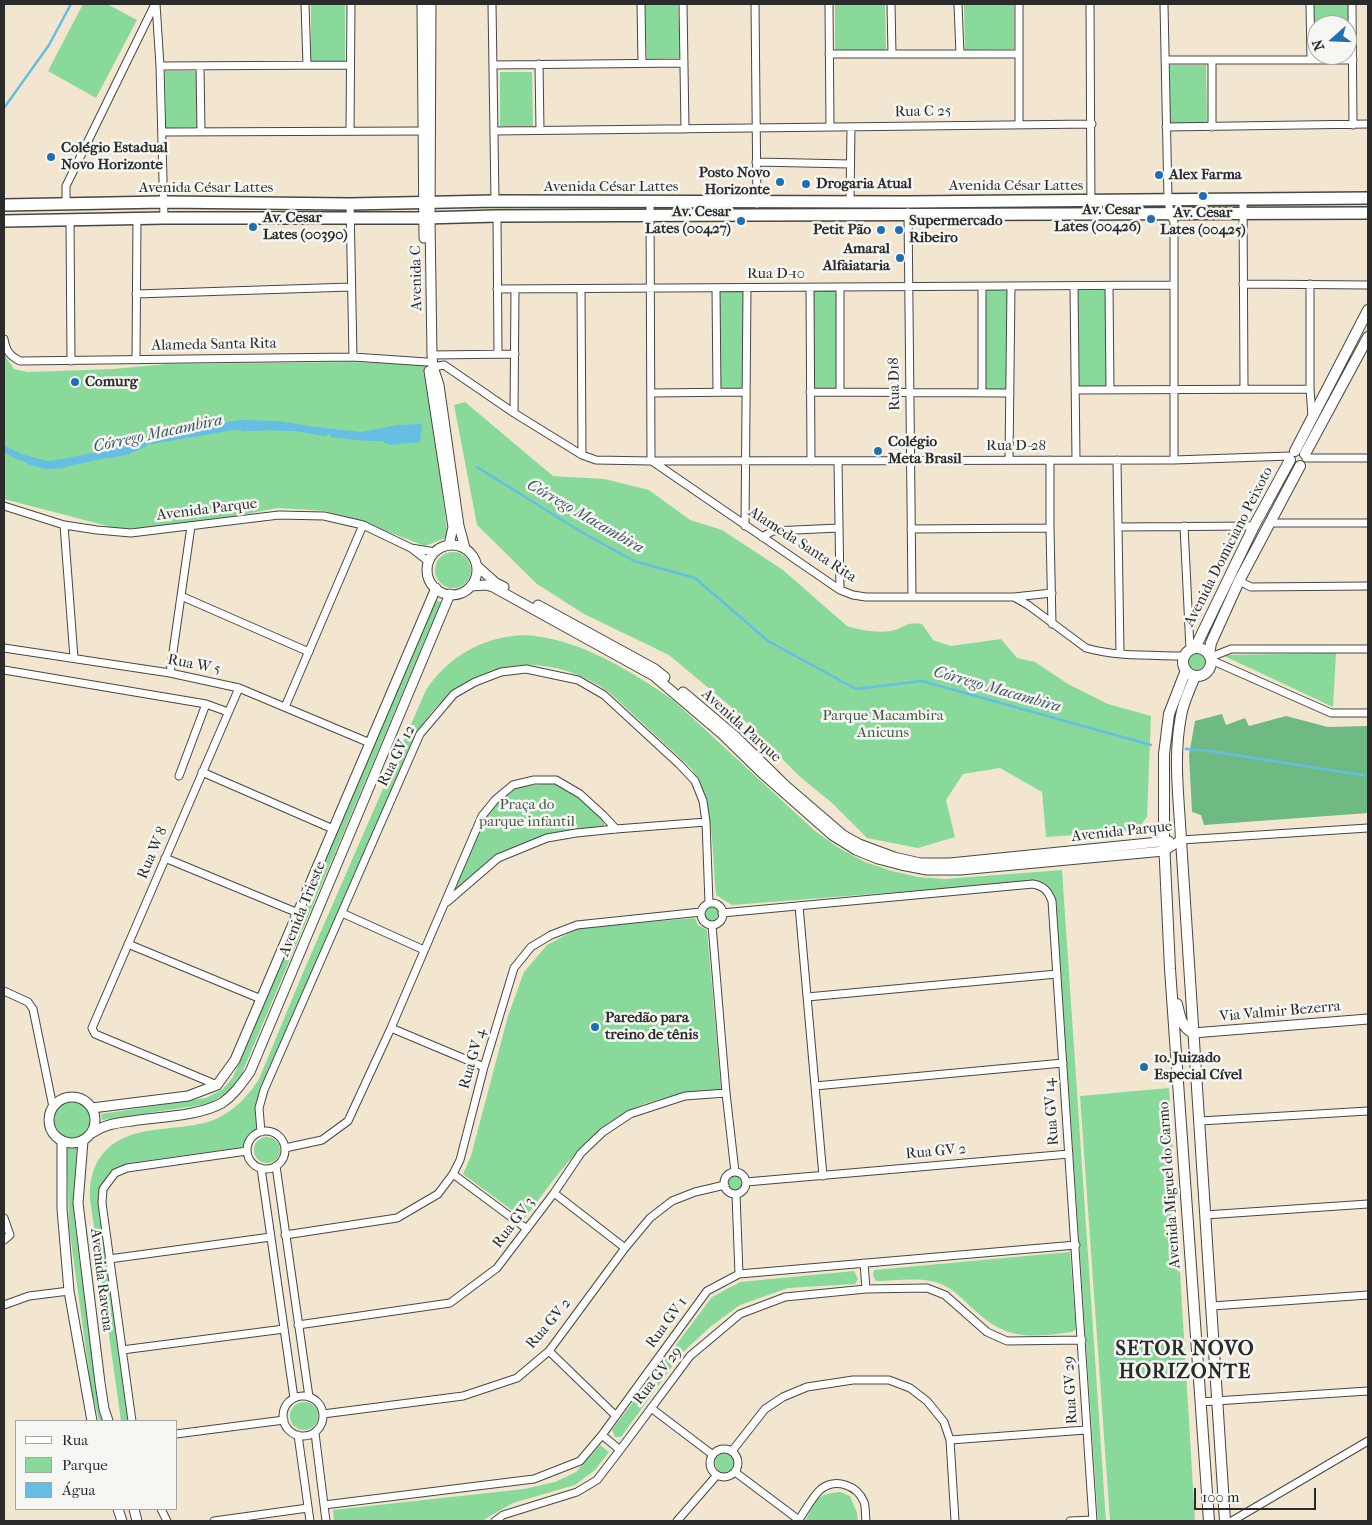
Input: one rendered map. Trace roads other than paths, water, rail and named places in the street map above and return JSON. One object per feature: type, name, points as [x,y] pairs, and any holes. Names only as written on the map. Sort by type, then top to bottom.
[{"type":"main road","name":"Avenida César Lattes","points":[[4,205],[164,202],[350,204],[495,201],[907,202],[1368,198]]},
{"type":"main road","name":"Avenida César Lattes","points":[[4,221],[137,218],[427,218],[757,214],[1368,213]]},
{"type":"main road","name":"Avenida Domiciano Peixoto","points":[[1210,657],[1211,644],[1239,581],[1269,523],[1298,457],[1312,416],[1368,310]]},
{"type":"main road","name":"Avenida Domiciano Peixoto","points":[[1190,651],[1254,526],[1298,457],[1368,337]]},
{"type":"main road","points":[[1190,673],[1201,675],[1211,667],[1210,657],[1205,650],[1190,651],[1183,661],[1190,673],[1181,714],[1177,748],[1193,1033],[1226,1521]]},
{"type":"main road","name":"Avenida Miguel do Carmo","points":[[1190,673],[1169,714],[1164,754],[1164,846],[1170,969],[1208,1521]]},
{"type":"main road","points":[[1170,969],[1182,1021],[1186,1029],[1193,1033]]},
{"type":"street","points":[[155,4],[160,66],[164,218]]},
{"type":"street","points":[[66,203],[66,186],[155,4]]},
{"type":"street","points":[[305,4],[307,65]]},
{"type":"street","points":[[350,131],[351,4]]},
{"type":"street","name":"Avenida C","points":[[422,4],[432,386],[453,527],[449,545]]},
{"type":"street","name":"Avenida C","points":[[426,131],[431,4]]},
{"type":"street","points":[[492,4],[495,201]]},
{"type":"street","points":[[641,4],[642,63]]},
{"type":"street","points":[[684,4],[685,128]]},
{"type":"street","points":[[754,4],[757,214]]},
{"type":"street","points":[[829,4],[830,127]]},
{"type":"street","points":[[891,4],[892,54]]},
{"type":"street","points":[[958,4],[960,54]]},
{"type":"street","points":[[1019,4],[1020,125]]},
{"type":"street","points":[[1090,4],[1091,213]]},
{"type":"street","points":[[1164,4],[1168,199],[1170,214],[1174,222],[1174,460]]},
{"type":"street","points":[[829,54],[1019,54]]},
{"type":"street","points":[[1165,60],[1307,60]]},
{"type":"street","points":[[1212,60],[1212,127]]},
{"type":"street","points":[[493,65],[684,62]]},
{"type":"street","points":[[539,64],[540,130]]},
{"type":"street","points":[[160,66],[350,65]]},
{"type":"street","points":[[1353,65],[1353,125]]},
{"type":"street","points":[[200,66],[201,132]]},
{"type":"street","name":"Rua C 25","points":[[494,131],[1092,124]]},
{"type":"street","points":[[1166,127],[1368,124]]},
{"type":"street","points":[[850,202],[851,127]]},
{"type":"street","points":[[162,132],[426,131]]},
{"type":"street","points":[[756,162],[850,164]]},
{"type":"street","points":[[1243,200],[1244,389]]},
{"type":"street","points":[[650,202],[652,461]]},
{"type":"street","name":"Rua D18","points":[[907,202],[912,596]]},
{"type":"street","points":[[350,204],[353,357]]},
{"type":"street","points":[[497,216],[498,354]]},
{"type":"street","points":[[136,360],[137,218]]},
{"type":"street","points":[[70,220],[71,360]]},
{"type":"street","points":[[1243,284],[1368,285]]},
{"type":"street","points":[[1310,284],[1310,389],[1312,416]]},
{"type":"street","name":"Rua D-10","points":[[498,289],[1174,285]]},
{"type":"street","points":[[982,286],[982,393]]},
{"type":"street","points":[[1010,460],[1011,286]]},
{"type":"street","points":[[1074,286],[1076,460]]},
{"type":"street","points":[[1109,286],[1110,390]]},
{"type":"street","points":[[136,294],[351,287]]},
{"type":"street","points":[[840,287],[840,392]]},
{"type":"street","points":[[716,288],[717,392]]},
{"type":"street","points":[[745,526],[747,288]]},
{"type":"street","points":[[810,288],[810,461]]},
{"type":"street","points":[[514,413],[515,289]]},
{"type":"street","points":[[581,289],[582,455]]},
{"type":"street","name":"Alameda Santa Rita","points":[[4,340],[6,349],[11,357],[20,361],[353,357],[431,361],[444,365],[514,413],[582,455],[596,460],[652,461],[840,590],[866,596],[1014,597],[1052,594]]},
{"type":"street","points":[[431,361],[515,354]]},
{"type":"street","name":"Avenida C","points":[[431,361],[439,386],[459,526],[465,548]]},
{"type":"street","points":[[1075,390],[1310,389]]},
{"type":"street","points":[[651,393],[746,392]]},
{"type":"street","points":[[810,392],[1010,393]]},
{"type":"street","name":"Rua D-28","points":[[652,461],[1368,458]]},
{"type":"street","points":[[1050,460],[1052,624]]},
{"type":"street","points":[[1117,460],[1120,653]]},
{"type":"street","points":[[838,461],[840,590]]},
{"type":"street","name":"Avenida Parque","points":[[4,506],[64,525],[131,533],[279,515],[324,516],[363,525],[411,548],[429,562]]},
{"type":"street","points":[[1269,523],[1368,523]]},
{"type":"street","points":[[64,525],[74,658]]},
{"type":"street","points":[[285,707],[363,525]]},
{"type":"street","points":[[170,673],[191,526]]},
{"type":"street","points":[[1014,597],[1028,605],[1086,648],[1120,653],[1190,651],[1184,526]]},
{"type":"street","points":[[1118,527],[1254,526]]},
{"type":"street","points":[[762,537],[773,530],[839,528]]},
{"type":"street","points":[[911,529],[1050,528]]},
{"type":"street","points":[[457,545],[465,548],[473,556],[477,566],[477,574],[471,586],[461,593],[450,594],[442,592],[436,588],[428,576],[429,562],[435,552],[443,546],[457,545]]},
{"type":"street","name":"Avenida Parque","points":[[411,548],[435,552]]},
{"type":"street","name":"Avenida Parque","points":[[477,566],[496,583],[655,669],[734,736],[843,835],[867,847],[894,857],[920,862],[950,863],[1164,846]]},
{"type":"street","points":[[1239,581],[1251,587],[1368,586]]},
{"type":"street","name":"Avenida Parque","points":[[471,586],[493,587],[654,676],[722,734],[832,835],[856,850],[878,859],[927,870],[960,870],[1164,846],[1181,840]]},
{"type":"street","name":"Avenida Trieste","points":[[217,1085],[235,1060],[436,588]]},
{"type":"street","name":"Avenida Trieste","points":[[92,1133],[107,1124],[206,1110],[222,1103],[250,1072],[450,594]]},
{"type":"street","points":[[181,596],[309,652]]},
{"type":"street","name":"Rua W 5","points":[[4,648],[170,673],[238,688],[370,743]]},
{"type":"street","points":[[1210,657],[1231,649],[1368,649]]},
{"type":"street","points":[[1210,657],[1330,713],[1368,713]]},
{"type":"street","name":"Rua GV 12","points":[[261,1132],[259,1108],[264,1090],[420,734],[454,694],[475,682],[501,672],[526,669],[578,680],[604,695],[680,765],[695,781],[703,801],[706,822],[709,903]]},
{"type":"street","points":[[4,670],[206,704],[228,712]]},
{"type":"street","name":"Rua W 8","points":[[217,1085],[95,1034],[92,1028],[238,688]]},
{"type":"street","points":[[179,776],[206,704]]},
{"type":"street","points":[[202,772],[334,829]]},
{"type":"street","points":[[285,1148],[322,1140],[348,1120],[391,1028],[482,816],[495,800],[513,785],[534,780],[556,780],[580,794],[616,829]]},
{"type":"street","points":[[445,903],[498,858],[547,838],[576,833],[706,822]]},
{"type":"street","points":[[1181,840],[1368,828]]},
{"type":"street","points":[[165,858],[298,913]]},
{"type":"street","name":"Rua GV 14","points":[[799,906],[1033,884],[1042,885],[1048,892],[1052,901],[1082,1340]]},
{"type":"street","points":[[709,903],[718,905],[722,913],[721,920],[712,925],[704,921],[701,912],[704,906],[709,903]]},
{"type":"street","points":[[722,913],[799,906],[823,1176]]},
{"type":"street","name":"Rua GV 4","points":[[285,1235],[398,1218],[438,1194],[453,1174],[460,1160],[484,1067],[514,968],[531,947],[551,935],[577,925],[701,912]]},
{"type":"street","points":[[342,913],[424,950]]},
{"type":"street","points":[[712,925],[726,1093],[735,1172]]},
{"type":"street","points":[[128,944],[261,999]]},
{"type":"street","points":[[807,997],[1057,974]]},
{"type":"street","points":[[4,990],[28,1002],[33,1009],[52,1107],[49,1123],[51,1130],[56,1137],[69,1143],[83,1141],[92,1133],[95,1121],[92,1108],[87,1102],[80,1098],[65,1098],[52,1107]]},
{"type":"street","name":"Via Valmir Bezerra","points":[[1193,1033],[1368,1019]]},
{"type":"street","points":[[391,1028],[484,1067]]},
{"type":"street","points":[[815,1086],[1063,1064]]},
{"type":"street","points":[[92,1108],[188,1096],[217,1085]]},
{"type":"street","name":"Rua GV 3","points":[[298,1326],[450,1302],[498,1268],[554,1193],[581,1153],[603,1132],[630,1114],[685,1096],[726,1093]]},
{"type":"street","points":[[1200,1121],[1368,1111]]},
{"type":"street","points":[[267,1131],[277,1134],[285,1148],[283,1159],[276,1166],[266,1169],[261,1168],[252,1161],[247,1151],[251,1139],[261,1132],[267,1131]]},
{"type":"street","name":"Avenida Ravena","points":[[62,1141],[62,1209],[69,1291],[92,1420]]},
{"type":"street","name":"Avenida Ravena","points":[[83,1141],[78,1203],[100,1383],[108,1420]]},
{"type":"street","points":[[132,1420],[102,1203],[103,1189],[115,1173],[127,1168],[247,1151]]},
{"type":"street","name":"Rua GV 2","points":[[746,1182],[1069,1154]]},
{"type":"street","points":[[276,1166],[309,1396]]},
{"type":"street","points":[[261,1168],[294,1398]]},
{"type":"street","points":[[735,1172],[741,1174],[746,1182],[742,1192],[736,1194],[727,1190],[725,1185],[728,1175],[735,1172]]},
{"type":"street","points":[[453,1174],[527,1229]]},
{"type":"street","name":"Rua GV 2","points":[[324,1414],[463,1396],[517,1378],[549,1351],[625,1248],[650,1218],[672,1201],[695,1192],[725,1185]]},
{"type":"street","points":[[554,1193],[625,1248]]},
{"type":"street","points":[[736,1194],[740,1274]]},
{"type":"street","points":[[1205,1215],[1368,1204]]},
{"type":"street","points":[[4,1218],[10,1235],[4,1240]]},
{"type":"street","points":[[109,1259],[271,1237]]},
{"type":"street","name":"Rua GV 1","points":[[324,1505],[534,1479],[580,1461],[602,1435],[707,1291],[740,1274],[1076,1245]]},
{"type":"street","points":[[864,1263],[866,1289]]},
{"type":"street","points":[[277,1283],[292,1281]]},
{"type":"street","name":"Rua GV 29","points":[[495,1521],[503,1515],[577,1492],[597,1480],[690,1356],[740,1314],[785,1297],[866,1289],[927,1288],[945,1296],[987,1332],[1007,1341],[1082,1340],[1093,1520]]},
{"type":"street","points":[[4,1305],[29,1296],[69,1291]]},
{"type":"street","points":[[1212,1306],[1368,1295]]},
{"type":"street","points":[[122,1350],[284,1328]]},
{"type":"street","points":[[549,1351],[616,1416]]},
{"type":"street","points":[[732,1451],[764,1409],[783,1397],[807,1387],[853,1380],[889,1380],[910,1388],[927,1401],[944,1422],[950,1440],[955,1521]]},
{"type":"street","points":[[1200,1402],[1368,1391]]},
{"type":"street","points":[[309,1396],[319,1403],[324,1414],[322,1425],[315,1433],[298,1436],[289,1430],[283,1413],[285,1407],[294,1398],[309,1396]]},
{"type":"street","points":[[651,1408],[713,1455]]},
{"type":"street","points":[[178,1434],[284,1420]]},
{"type":"street","points":[[950,1440],[1086,1430]]},
{"type":"street","points":[[315,1433],[326,1521]]},
{"type":"street","points":[[602,1435],[620,1450]]},
{"type":"street","points":[[298,1436],[310,1521]]},
{"type":"street","points":[[1232,1521],[1368,1442]]},
{"type":"street","points":[[721,1449],[732,1451],[738,1462],[735,1472],[729,1476],[717,1475],[711,1465],[713,1455],[721,1449]]},
{"type":"street","points":[[735,1472],[799,1520],[822,1489],[831,1484],[841,1484],[854,1488],[861,1495],[866,1521]]},
{"type":"street","points":[[677,1521],[717,1475]]},
{"type":"street","points":[[214,1521],[308,1508]]},
{"type":"street","points":[[1070,1521],[1093,1520]]},
{"type":"water","points":[[241,420],[278,421],[361,432],[398,425],[422,424],[420,442],[390,445],[380,440],[358,439],[296,430],[232,429],[148,444],[129,453],[65,467],[47,468],[18,460],[4,452],[4,445],[21,454],[47,461],[63,459],[125,446],[145,436]]},
{"type":"waterway","points":[[4,108],[49,45],[71,4]]},
{"type":"waterway","name":"Córrego Macambira","points":[[151,443],[237,429]]},
{"type":"waterway","name":"Córrego Macambira","points":[[242,430],[296,430],[326,435]]},
{"type":"waterway","name":"Córrego Macambira","points":[[332,436],[380,440]]},
{"type":"waterway","name":"Córrego Macambira","points":[[109,457],[129,453],[146,445]]},
{"type":"waterway","name":"Córrego Macambira","points":[[28,463],[47,468],[64,467]]},
{"type":"waterway","name":"Córrego Macambira","points":[[477,467],[583,533],[634,561],[695,578],[768,641],[856,689],[922,681],[1151,745]]},
{"type":"waterway","name":"Córrego Macambira","points":[[1186,749],[1210,751],[1361,775],[1368,774]]},
{"type":"place","name":"Colégio Estadual Novo Horizonte","points":[[51,157]]},
{"type":"place","name":"Alex Farma","points":[[1159,175]]},
{"type":"place","name":"Posto Novo Horizonte","points":[[780,182]]},
{"type":"place","name":"Drogaria Atual","points":[[806,184]]},
{"type":"place","name":"Av. Cesar Lates (00425)","points":[[1203,196]]},
{"type":"place","name":"Av. Cesar Lates (00426)","points":[[1151,219]]},
{"type":"place","name":"Av. Cesar Lates (00427)","points":[[741,221]]},
{"type":"place","name":"Av. Cesar Lates (00390)","points":[[253,227]]},
{"type":"place","name":"Petit Pão","points":[[881,230]]},
{"type":"place","name":"Supermercado Ribeiro","points":[[899,230]]},
{"type":"place","name":"Amaral Alfaiataria","points":[[900,258]]},
{"type":"place","name":"Comurg","points":[[75,382]]},
{"type":"place","name":"Colégio Meta Brasil","points":[[878,451]]},
{"type":"place","name":"Paredão para treino de tênis","points":[[595,1027]]},
{"type":"place","name":"1o. Juizado Especial Cível","points":[[1144,1067]]},
{"type":"district","name":"SETOR NOVO HORIZONTE","points":[[1185,1362]]},
{"type":"park label","name":"Parque Macambira Anicuns","points":[[883,724]]},
{"type":"park label","name":"Praça do parque infantil","points":[[527,814]]}]
